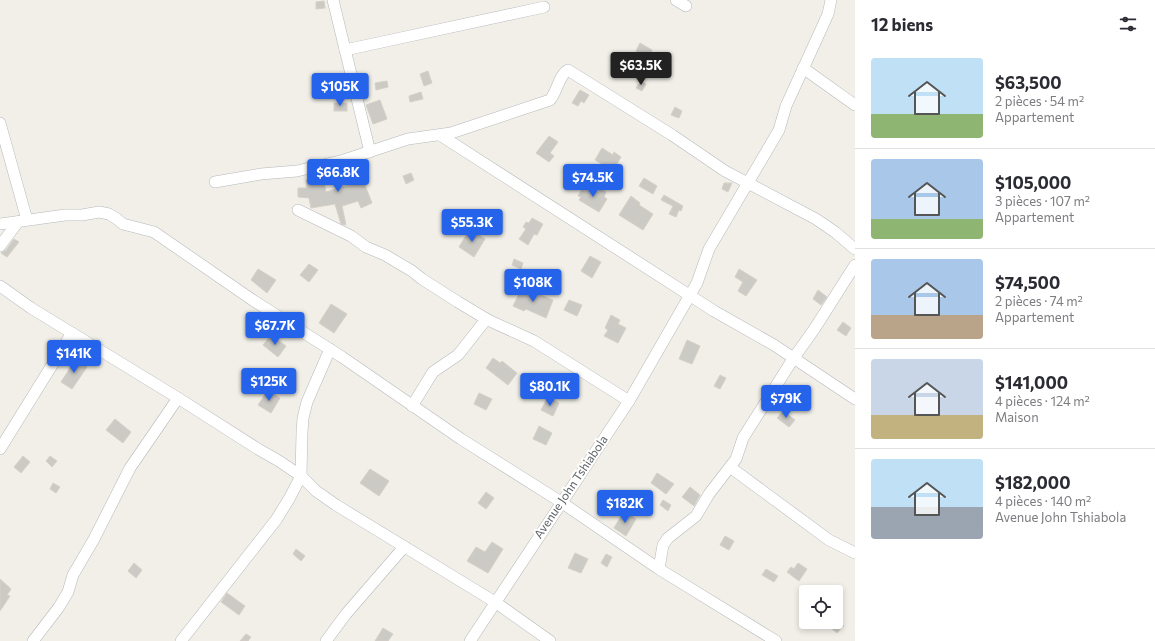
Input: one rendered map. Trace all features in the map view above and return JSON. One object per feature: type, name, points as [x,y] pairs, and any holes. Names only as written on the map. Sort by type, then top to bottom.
[{"type":"street","points":[[333,0],[370,152]]},
{"type":"street","points":[[676,0],[686,6]]},
{"type":"street","name":"Avenue John Tshiabola","points":[[470,641],[629,401],[697,283],[709,249],[779,130],[786,106],[828,14],[832,0]]},
{"type":"street","points":[[345,50],[544,7]]},
{"type":"street","points":[[803,68],[855,105]]},
{"type":"street","points":[[215,182],[260,174],[297,171],[344,160],[408,139],[451,133],[550,100],[554,95],[564,72],[568,70],[672,135],[724,171],[816,219],[835,232],[855,249]]},
{"type":"street","points":[[0,123],[23,221]]},
{"type":"street","points":[[440,135],[714,311],[774,346],[855,399]]},
{"type":"street","points":[[298,210],[351,236],[366,246],[406,267],[488,320],[534,340],[629,401]]},
{"type":"street","points":[[0,224],[45,219],[64,215],[82,215],[100,212],[118,218],[123,224],[154,232],[254,301],[330,349],[461,439],[561,502],[659,569],[776,641]]},
{"type":"street","points":[[0,246],[23,221]]},
{"type":"street","points":[[659,569],[663,545],[668,538],[696,516],[709,494],[736,459],[743,438],[855,265]]},
{"type":"street","points":[[0,286],[31,308],[279,461],[301,476],[316,491],[336,505],[496,602],[550,641]]},
{"type":"street","points":[[412,406],[433,372],[458,355],[484,322],[488,320]]},
{"type":"street","points":[[0,449],[72,333]]},
{"type":"street","points":[[181,641],[276,520],[289,500],[301,476],[303,418],[307,402],[330,349]]},
{"type":"street","points":[[33,641],[60,607],[68,592],[73,575],[94,540],[130,468],[178,398]]},
{"type":"street","points":[[730,467],[829,540],[855,553]]},
{"type":"street","points":[[326,641],[346,614],[404,547]]},
{"type":"building","points":[[324,1],[325,8],[316,9],[316,2]]},
{"type":"building","points":[[640,43],[652,50],[648,58],[636,51]]},
{"type":"building","points":[[428,71],[432,83],[424,86],[420,74]]},
{"type":"building","points":[[387,81],[388,87],[376,90],[375,83]]},
{"type":"building","points":[[641,81],[646,84],[642,91],[636,88]]},
{"type":"building","points":[[580,90],[589,95],[584,103],[581,101],[578,106],[572,103]]},
{"type":"building","points":[[421,92],[423,99],[410,102],[409,96]]},
{"type":"building","points":[[380,100],[387,119],[373,124],[366,105]]},
{"type":"building","points":[[334,103],[347,103],[347,111],[334,111]]},
{"type":"building","points":[[675,107],[682,111],[679,118],[671,115]]},
{"type":"building","points":[[549,136],[558,142],[550,153],[554,156],[549,162],[536,153]]},
{"type":"building","points":[[602,148],[613,155],[614,152],[621,157],[613,170],[595,160]]},
{"type":"building","points":[[364,166],[369,177],[363,180],[372,203],[361,208],[358,201],[342,206],[346,225],[341,224],[335,204],[311,208],[309,198],[298,197],[298,188],[307,188],[306,180],[323,177],[326,192],[351,184],[346,174]]},
{"type":"building","points":[[411,173],[414,180],[406,184],[403,176]]},
{"type":"building","points":[[644,178],[657,186],[653,194],[639,186]]},
{"type":"building","points":[[724,183],[732,183],[728,192],[722,189]]},
{"type":"building","points":[[588,187],[598,192],[600,188],[606,192],[604,197],[607,199],[599,212],[579,200],[581,197],[578,196],[582,189],[585,191]]},
{"type":"building","points":[[664,195],[683,206],[681,211],[679,210],[676,217],[669,214],[673,206],[661,200]]},
{"type":"building","points":[[631,196],[640,203],[639,205],[653,214],[643,230],[619,215]]},
{"type":"building","points":[[532,218],[543,224],[537,235],[534,234],[528,245],[519,239],[526,229],[523,227],[526,222],[529,223]]},
{"type":"building","points":[[470,229],[485,239],[474,257],[459,247]]},
{"type":"building","points":[[14,239],[19,242],[7,257],[1,253],[6,250]]},
{"type":"building","points":[[590,256],[601,262],[592,278],[581,271]]},
{"type":"building","points":[[514,259],[523,263],[521,269],[512,265]]},
{"type":"building","points":[[309,264],[318,270],[309,282],[300,275]]},
{"type":"building","points":[[258,269],[276,280],[267,293],[251,280]]},
{"type":"building","points":[[739,269],[757,280],[746,296],[738,291],[743,282],[735,277]]},
{"type":"building","points":[[522,288],[553,300],[546,318],[526,309],[524,311],[513,306]]},
{"type":"building","points":[[818,290],[827,297],[821,305],[813,299]]},
{"type":"building","points":[[569,300],[582,305],[577,316],[564,310]]},
{"type":"building","points":[[331,304],[347,314],[334,333],[319,323]]},
{"type":"building","points":[[611,315],[620,320],[618,324],[626,328],[618,343],[604,336],[608,330],[605,328]]},
{"type":"building","points":[[843,322],[851,328],[846,336],[837,330]]},
{"type":"building","points":[[271,335],[286,346],[278,357],[263,345]]},
{"type":"building","points":[[687,340],[700,346],[692,364],[679,359]]},
{"type":"building","points":[[74,358],[87,367],[72,389],[61,382],[72,365],[70,364]]},
{"type":"building","points":[[493,358],[500,363],[502,361],[517,373],[508,385],[486,368]]},
{"type":"building","points":[[720,375],[726,378],[720,389],[714,386]]},
{"type":"building","points":[[268,390],[280,398],[271,413],[258,405]]},
{"type":"building","points":[[479,393],[492,399],[486,410],[474,404]]},
{"type":"building","points":[[548,397],[559,403],[553,416],[541,410]]},
{"type":"building","points":[[783,411],[795,420],[789,427],[777,418]]},
{"type":"building","points":[[115,419],[131,432],[123,443],[106,430]]},
{"type":"building","points":[[539,426],[552,433],[546,445],[533,439]]},
{"type":"building","points":[[23,456],[30,462],[21,473],[14,467]]},
{"type":"building","points":[[50,456],[57,461],[52,467],[46,461]]},
{"type":"building","points":[[370,469],[389,481],[379,496],[360,483]]},
{"type":"building","points":[[657,473],[674,484],[666,494],[651,483]]},
{"type":"building","points":[[53,483],[60,487],[56,493],[50,489]]},
{"type":"building","points":[[690,487],[700,495],[694,506],[682,497]]},
{"type":"building","points":[[486,492],[494,498],[486,509],[478,503]]},
{"type":"building","points":[[663,500],[671,505],[668,511],[660,505]]},
{"type":"building","points":[[624,511],[636,519],[626,536],[614,528]]},
{"type":"building","points":[[725,536],[734,541],[729,550],[720,545]]},
{"type":"building","points":[[492,542],[503,549],[488,573],[467,561],[476,547],[485,552]]},
{"type":"building","points":[[296,549],[305,556],[301,561],[293,554]]},
{"type":"building","points":[[575,553],[588,559],[581,573],[568,568]]},
{"type":"building","points":[[606,554],[612,557],[607,567],[601,563]]},
{"type":"building","points":[[134,563],[142,570],[136,578],[128,571]]},
{"type":"building","points":[[798,563],[807,569],[799,581],[787,572],[791,567],[794,569]]},
{"type":"building","points":[[766,569],[778,576],[774,582],[762,575]]},
{"type":"building","points":[[0,579],[11,589],[7,595],[10,596],[0,611]]},
{"type":"building","points":[[227,593],[245,606],[239,615],[221,602]]},
{"type":"building","points":[[383,628],[393,634],[388,641],[375,641]]},
{"type":"building","points":[[832,629],[841,629],[837,633]]},
{"type":"building","points":[[246,634],[251,637],[248,641],[240,641]]}]
